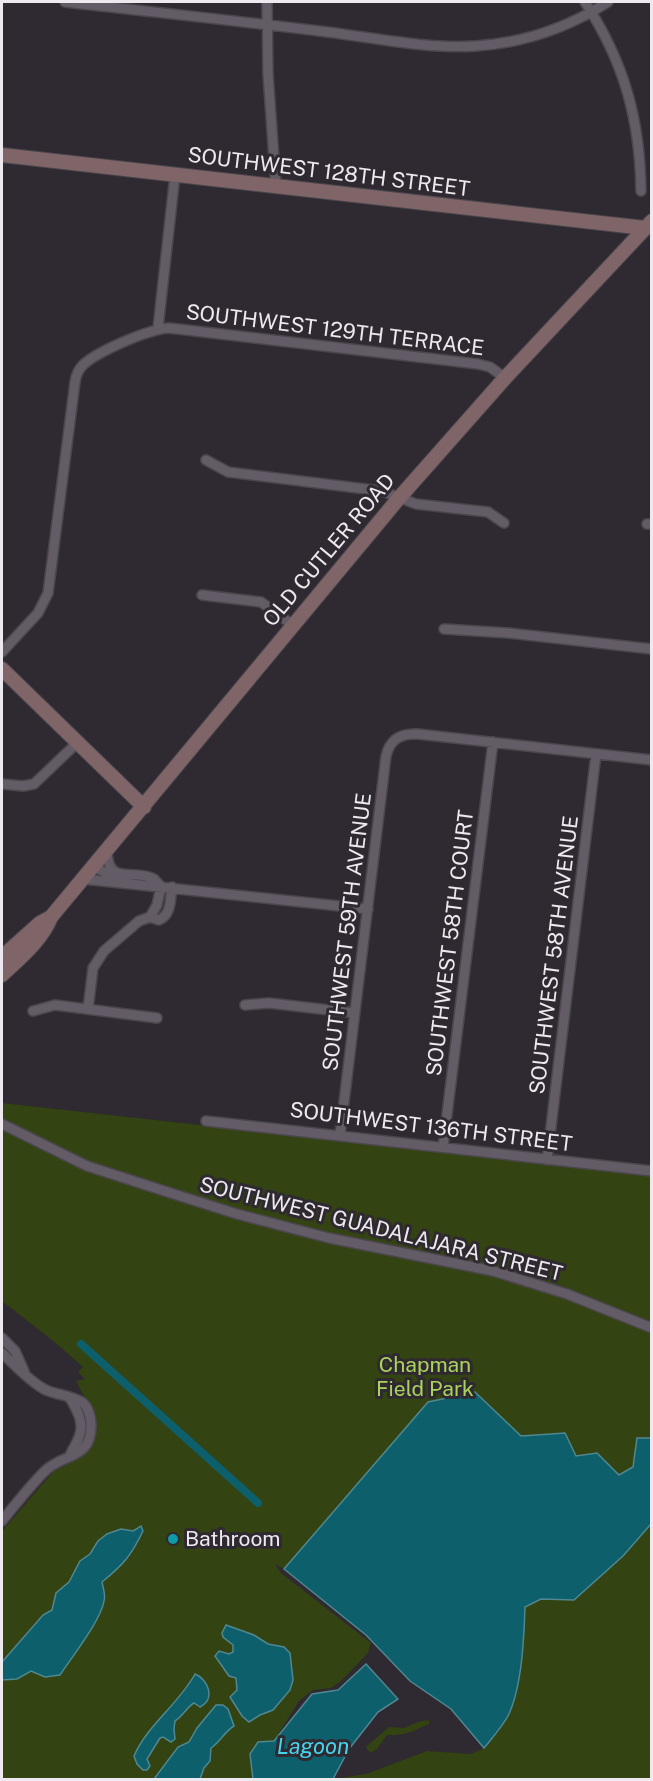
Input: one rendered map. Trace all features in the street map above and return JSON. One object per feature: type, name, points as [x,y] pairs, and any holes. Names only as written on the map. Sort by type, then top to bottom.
[{"type":"main road","name":"SOUTHWEST 128TH STREET","points":[[2,155],[276,187],[649,226]]},
{"type":"main road","name":"OLD CUTLER ROAD","points":[[2,975],[36,941],[51,917],[399,498],[505,378],[649,226]]},
{"type":"main road","points":[[2,669],[144,807]]},
{"type":"main road","name":"OLD CUTLER ROAD","points":[[2,957],[40,923],[51,917]]},
{"type":"street","points":[[64,2],[81,2],[435,44],[475,46],[542,33],[572,23],[608,2]]},
{"type":"street","points":[[267,2],[266,24],[276,187]]},
{"type":"street","points":[[585,2],[613,50],[627,92],[640,152],[641,191]]},
{"type":"street","points":[[2,652],[38,613],[48,593],[73,388],[78,371],[84,364],[96,357],[158,328],[175,175]]},
{"type":"street","name":"SOUTHWEST 129TH TERRACE","points":[[158,328],[478,364],[490,367],[505,378]]},
{"type":"street","points":[[206,460],[228,472],[382,491],[416,504],[488,512],[504,523]]},
{"type":"street","points":[[202,595],[261,602],[294,626]]},
{"type":"street","points":[[444,629],[508,633],[651,649]]},
{"type":"street","name":"SOUTHWEST 59TH AVENUE","points":[[340,1135],[386,756],[390,745],[396,737],[413,734],[493,742]]},
{"type":"street","points":[[493,742],[651,760]]},
{"type":"street","name":"SOUTHWEST 58TH COURT","points":[[443,1147],[493,742]]},
{"type":"street","points":[[2,784],[23,786],[34,784],[77,743]]},
{"type":"street","name":"SOUTHWEST 58TH AVENUE","points":[[547,1160],[596,754]]},
{"type":"street","points":[[106,851],[110,867],[116,873],[153,878],[161,886]]},
{"type":"street","points":[[94,866],[114,876],[124,875]]},
{"type":"street","points":[[83,879],[368,909]]},
{"type":"street","points":[[88,1009],[93,968],[101,955],[134,925],[150,917],[157,905],[161,886]]},
{"type":"street","points":[[150,917],[159,920],[166,916],[170,907],[172,887]]},
{"type":"street","points":[[245,1005],[269,1003],[355,1013]]},
{"type":"street","points":[[33,1011],[55,1005],[157,1018]]},
{"type":"street","name":"SOUTHWEST 136TH STREET","points":[[206,1121],[547,1160],[651,1168]]},
{"type":"street","name":"SOUTHWEST GUADALAJARA STREET","points":[[2,1124],[87,1166],[162,1190],[296,1230],[493,1271],[567,1294],[651,1328]]},
{"type":"street","points":[[2,1338],[15,1351],[24,1373]]},
{"type":"street","points":[[2,1353],[43,1388],[81,1402],[91,1421],[90,1433],[85,1446],[77,1455],[70,1456],[44,1472],[2,1521]]},
{"type":"green space","name":"Chapman Field Park","points":[[2,1103],[651,1175],[651,1779],[334,1779],[366,1774],[427,1751],[471,1754],[484,1748],[487,1744],[450,1701],[291,1561],[284,1569],[275,1564],[281,1573],[371,1643],[368,1653],[341,1681],[331,1688],[313,1690],[299,1701],[274,1741],[250,1754],[253,1779],[2,1780],[2,1531],[53,1472],[81,1457],[90,1445],[95,1431],[91,1410],[76,1381],[85,1379],[78,1372],[83,1367],[2,1301]]},
{"type":"green space","points":[[429,1720],[429,1724],[414,1731],[387,1735],[377,1749],[370,1753],[366,1747],[389,1727],[404,1728]]},
{"type":"water","points":[[475,1392],[521,1436],[565,1433],[576,1456],[597,1453],[619,1475],[633,1467],[637,1438],[652,1438],[651,1524],[623,1556],[574,1600],[541,1599],[525,1607],[522,1661],[517,1689],[504,1723],[484,1748],[451,1709],[410,1681],[366,1635],[284,1569],[428,1402]]},
{"type":"water","points":[[141,1526],[143,1531],[130,1554],[102,1582],[105,1596],[102,1609],[60,1675],[45,1677],[31,1671],[17,1679],[2,1680],[2,1662],[43,1615],[52,1610],[56,1593],[69,1582],[80,1561],[90,1554],[98,1541],[107,1534],[121,1529],[133,1531]]},
{"type":"water","points":[[226,1625],[254,1635],[268,1644],[284,1647],[290,1653],[293,1680],[290,1690],[273,1710],[249,1722],[242,1716],[230,1697],[237,1690],[236,1678],[229,1676],[215,1656],[219,1651],[229,1654],[233,1652],[233,1645],[223,1637],[222,1633]]},
{"type":"water","name":"Lagoon","points":[[366,1664],[398,1699],[378,1712],[349,1749],[333,1779],[253,1779],[250,1754],[258,1742],[274,1741],[312,1694],[338,1690]]},
{"type":"water","points":[[195,1674],[207,1685],[208,1699],[200,1707],[194,1703],[175,1721],[175,1739],[171,1742],[163,1737],[160,1738],[147,1759],[150,1766],[147,1770],[143,1770],[137,1764],[134,1756],[147,1734]]},
{"type":"water","points":[[216,1705],[223,1705],[228,1709],[234,1726],[211,1748],[210,1761],[204,1768],[200,1779],[154,1779],[178,1747],[189,1742]]},
{"type":"waterway","points":[[81,1344],[258,1503]]},
{"type":"place","name":"Bathroom","points":[[173,1539]]}]
